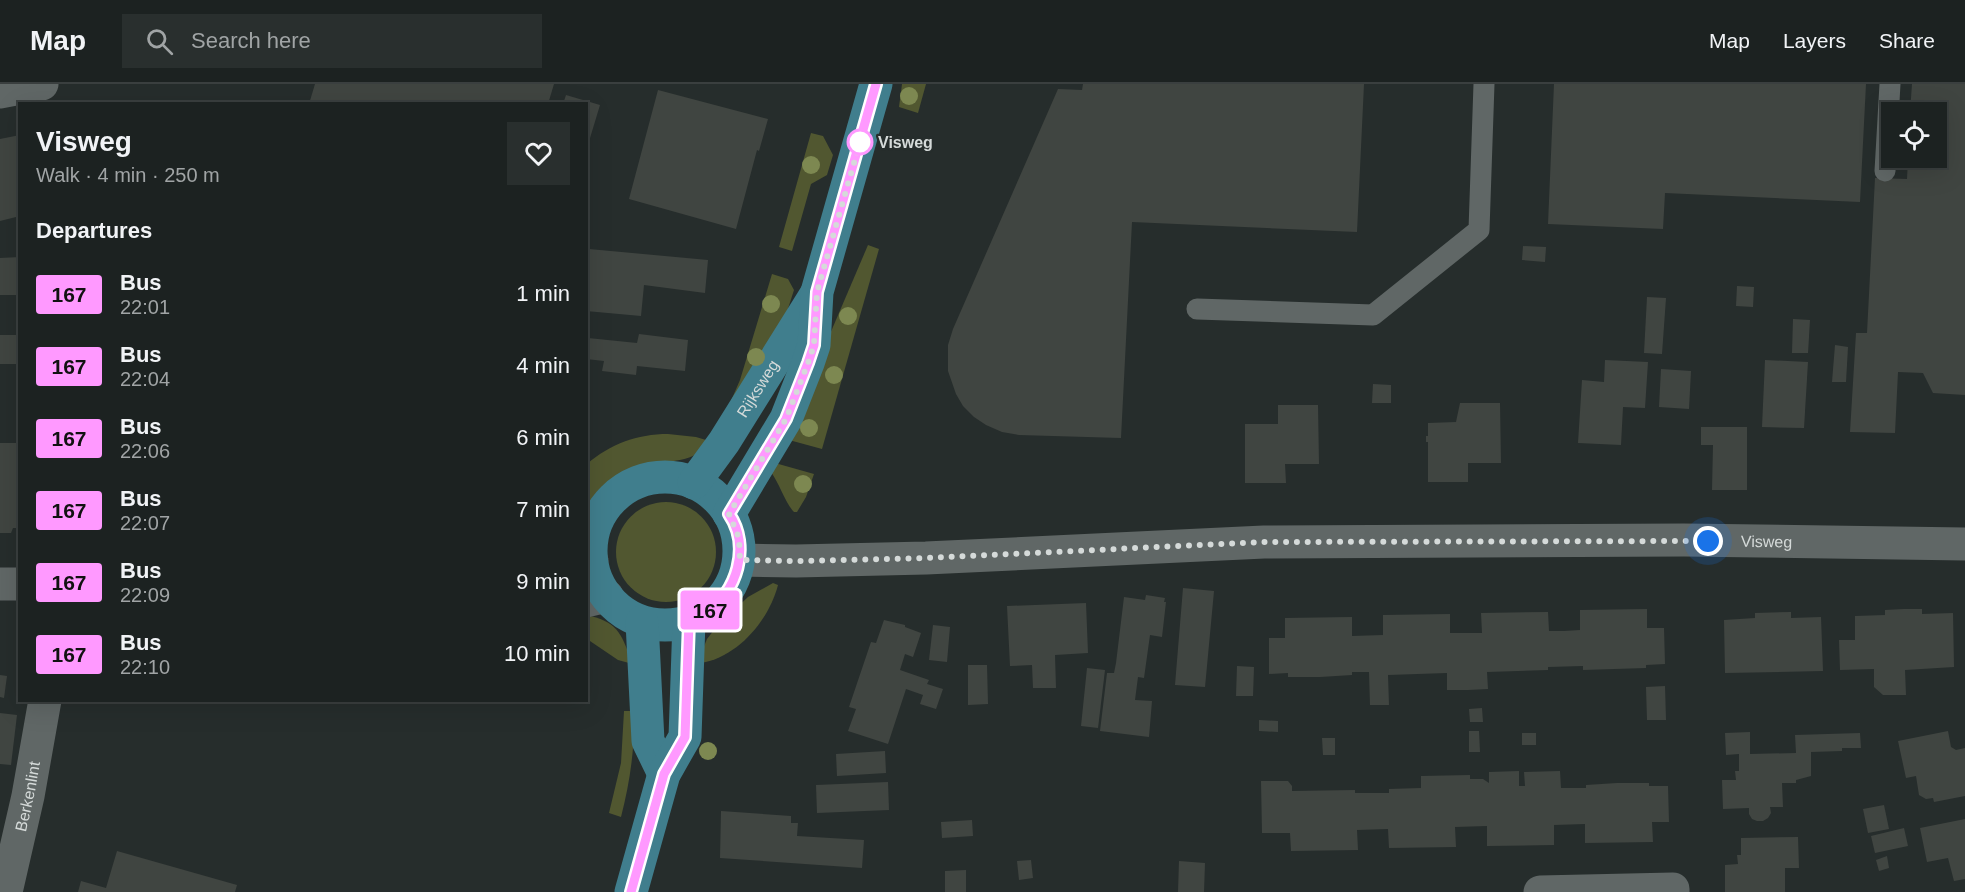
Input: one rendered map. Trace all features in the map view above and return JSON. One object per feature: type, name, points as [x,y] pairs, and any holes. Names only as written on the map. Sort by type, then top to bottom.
[{"type":"main road","name":"Rijksweg","points":[[729,514],[786,419],[814,345],[817,292],[876,84]]},
{"type":"main road","name":"Rijksweg","points":[[694,483],[724,442],[817,292]]},
{"type":"main road","points":[[664,477],[685,480],[704,488],[720,501],[729,514],[739,538],[740,560],[734,580],[723,598],[706,613],[689,621],[664,625],[642,621],[597,598],[596,578],[589,561],[592,538],[599,518],[610,502],[626,488],[644,480],[664,477]]},
{"type":"main road","points":[[642,621],[648,741],[664,774]]},
{"type":"main road","points":[[631,892],[664,774],[685,737],[689,621]]},
{"type":"street","points":[[0,92],[42,84]]},
{"type":"street","name":"Visweg","points":[[740,560],[926,558],[1264,542],[1684,540],[1965,544]]},
{"type":"street","points":[[0,584],[18,584]]},
{"type":"street","name":"Berkenlint","points":[[6,892],[28,796],[45,702]]},
{"type":"street","points":[[1540,892],[1673,890]]},
{"type":"lane","points":[[1197,309],[1373,315],[1479,230],[1484,84]]},
{"type":"lane","points":[[1885,171],[1890,84]]},
{"type":"green space","points":[[902,84],[926,84],[918,113],[899,107]]},
{"type":"green space","points":[[811,133],[823,136],[833,155],[827,175],[811,184],[792,251],[779,247]]},
{"type":"green space","points":[[868,245],[879,249],[822,449],[789,440],[821,355]]},
{"type":"green space","points":[[772,274],[788,279],[794,290],[784,321],[730,403],[740,380]]},
{"type":"green space","points":[[657,434],[706,440],[702,449],[689,458],[639,465],[623,472],[597,495],[588,508],[588,463],[605,451],[624,442]]},
{"type":"green space","points":[[775,463],[814,474],[806,497],[797,512],[791,508],[771,472]]},
{"type":"green space","points":[[666,502],[694,510],[708,524],[716,552],[708,580],[694,594],[666,602],[638,594],[624,580],[616,552],[624,524],[638,510]]},
{"type":"green space","points":[[773,583],[778,585],[774,598],[750,635],[739,645],[715,659],[701,663],[698,661],[707,639],[717,626],[748,597]]},
{"type":"green space","points":[[588,616],[611,624],[616,629],[631,660],[629,663],[618,660],[588,640]]},
{"type":"green space","points":[[624,711],[634,711],[634,738],[621,817],[609,813],[621,763]]},
{"type":"building","points":[[315,84],[554,84],[549,102],[310,102]]},
{"type":"building","points":[[1083,84],[1364,84],[1357,232],[1132,222],[1121,438],[1019,435],[1002,432],[974,417],[963,406],[948,371],[948,345],[1058,89],[1082,90]]},
{"type":"building","points":[[1554,84],[1866,84],[1860,202],[1665,193],[1663,229],[1548,224]]},
{"type":"building","points":[[1912,84],[1965,84],[1965,395],[1933,393],[1923,373],[1898,372],[1895,433],[1850,432],[1856,333],[1867,333],[1875,178],[1907,179],[1908,168],[1947,168],[1947,102],[1911,102]]},
{"type":"building","points":[[658,90],[768,119],[759,151],[757,150],[736,229],[629,199]]},
{"type":"building","points":[[566,95],[600,105],[588,145],[588,102],[564,102]]},
{"type":"building","points":[[18,135],[18,216],[0,221],[0,139]]},
{"type":"building","points":[[1523,246],[1546,247],[1545,262],[1522,260]]},
{"type":"building","points":[[588,247],[589,249],[708,260],[705,293],[644,285],[641,316],[588,311]]},
{"type":"building","points":[[18,257],[18,295],[0,295],[0,258]]},
{"type":"building","points":[[1737,286],[1754,287],[1753,307],[1736,306]]},
{"type":"building","points":[[1647,297],[1666,298],[1662,354],[1644,353]]},
{"type":"building","points":[[1793,319],[1810,320],[1808,353],[1792,353]]},
{"type":"building","points":[[639,334],[688,340],[685,371],[637,366],[636,375],[602,371],[604,361],[588,359],[588,338],[637,343]]},
{"type":"building","points":[[0,335],[18,335],[18,364],[0,364]]},
{"type":"building","points":[[1835,345],[1848,347],[1846,382],[1832,382]]},
{"type":"building","points":[[1605,360],[1648,362],[1645,408],[1623,407],[1621,445],[1578,443],[1582,380],[1604,382]]},
{"type":"building","points":[[1765,360],[1808,362],[1804,428],[1762,427]]},
{"type":"building","points":[[1661,369],[1691,371],[1689,409],[1659,407]]},
{"type":"building","points":[[1373,384],[1391,385],[1391,403],[1372,403]]},
{"type":"building","points":[[1460,403],[1500,403],[1501,463],[1468,463],[1468,482],[1428,482],[1426,436],[1428,436],[1428,423],[1456,422]]},
{"type":"building","points":[[1278,405],[1318,405],[1319,464],[1285,464],[1286,483],[1245,483],[1245,424],[1278,424]]},
{"type":"building","points":[[1701,427],[1747,427],[1747,490],[1712,490],[1713,445],[1701,445]]},
{"type":"building","points":[[0,443],[18,443],[18,528],[13,528],[11,533],[0,533]]},
{"type":"building","points":[[1183,588],[1214,591],[1205,687],[1175,685]]},
{"type":"building","points":[[1146,595],[1165,598],[1164,602],[1166,602],[1162,637],[1150,635],[1144,678],[1138,677],[1135,700],[1152,701],[1149,737],[1100,731],[1107,673],[1114,673],[1116,663],[1124,597],[1145,600]]},
{"type":"building","points":[[1086,603],[1088,653],[1055,655],[1056,688],[1033,688],[1032,665],[1010,666],[1007,606]]},
{"type":"building","points":[[1647,609],[1647,628],[1664,628],[1665,664],[1646,665],[1646,668],[1583,670],[1583,666],[1548,667],[1548,670],[1487,672],[1488,689],[1468,690],[1447,690],[1447,673],[1388,675],[1389,705],[1370,705],[1369,672],[1320,677],[1288,677],[1288,673],[1269,674],[1269,638],[1285,638],[1285,618],[1352,617],[1352,636],[1383,635],[1383,615],[1450,614],[1450,633],[1482,633],[1481,613],[1548,612],[1549,631],[1564,631],[1580,630],[1580,610]]},
{"type":"building","points":[[1922,609],[1922,614],[1953,613],[1954,667],[1905,670],[1906,695],[1883,695],[1874,687],[1874,669],[1840,670],[1839,640],[1855,640],[1855,616],[1885,615],[1885,610]]},
{"type":"building","points":[[1791,612],[1791,618],[1821,617],[1823,671],[1725,673],[1724,620],[1755,618],[1755,613]]},
{"type":"building","points":[[884,620],[905,625],[921,633],[913,657],[905,654],[900,670],[929,680],[927,684],[943,689],[936,709],[920,704],[923,695],[906,689],[888,744],[848,731],[856,709],[849,707],[871,642],[876,643]]},
{"type":"building","points":[[933,625],[950,627],[947,662],[929,660]]},
{"type":"building","points":[[968,665],[987,665],[988,704],[968,705]]},
{"type":"building","points":[[1237,666],[1254,667],[1253,696],[1236,696]]},
{"type":"building","points":[[1087,668],[1105,670],[1098,728],[1081,726]]},
{"type":"building","points":[[0,675],[7,676],[4,698],[0,697]]},
{"type":"building","points":[[1665,686],[1666,720],[1647,720],[1646,687]]},
{"type":"building","points":[[1482,708],[1483,722],[1470,722],[1469,709]]},
{"type":"building","points":[[0,713],[17,715],[11,765],[0,764]]},
{"type":"building","points":[[1259,720],[1278,721],[1278,732],[1259,731]]},
{"type":"building","points":[[1469,731],[1479,731],[1480,752],[1469,752]]},
{"type":"building","points":[[1948,731],[1951,747],[1956,750],[1965,748],[1965,796],[1934,802],[1933,798],[1926,799],[1919,795],[1916,776],[1906,778],[1898,741]]},
{"type":"building","points":[[1750,732],[1750,754],[1796,753],[1795,735],[1860,733],[1861,748],[1811,752],[1811,776],[1796,780],[1796,783],[1782,783],[1783,807],[1770,807],[1771,813],[1768,818],[1757,821],[1752,819],[1749,808],[1723,809],[1722,780],[1736,780],[1735,771],[1739,771],[1739,754],[1726,755],[1725,733]]},
{"type":"building","points":[[1522,733],[1536,733],[1536,745],[1522,745]]},
{"type":"building","points":[[1322,738],[1335,738],[1335,755],[1323,755]]},
{"type":"building","points":[[885,751],[886,773],[837,776],[836,754]]},
{"type":"building","points":[[1519,771],[1519,786],[1525,786],[1524,772],[1560,771],[1561,788],[1586,788],[1586,785],[1617,783],[1649,783],[1649,786],[1668,786],[1669,822],[1652,822],[1653,842],[1585,843],[1585,824],[1554,825],[1554,845],[1487,846],[1487,826],[1455,827],[1456,847],[1389,848],[1388,829],[1357,830],[1358,850],[1291,851],[1290,833],[1262,833],[1261,781],[1288,781],[1292,786],[1292,791],[1355,790],[1355,793],[1389,793],[1389,789],[1421,788],[1421,776],[1470,775],[1470,779],[1483,779],[1489,783],[1489,772]]},
{"type":"building","points":[[888,782],[889,810],[817,813],[816,785]]},
{"type":"building","points":[[1884,805],[1889,829],[1868,833],[1863,809]]},
{"type":"building","points":[[721,811],[791,816],[791,823],[798,823],[797,836],[864,840],[862,868],[720,858]]},
{"type":"building","points":[[1965,819],[1965,879],[1954,881],[1948,858],[1927,862],[1920,828]]},
{"type":"building","points":[[972,820],[973,836],[942,838],[941,822]]},
{"type":"building","points":[[1904,828],[1908,846],[1875,853],[1871,836]]},
{"type":"building","points":[[1798,837],[1799,868],[1785,868],[1785,892],[1725,892],[1725,865],[1738,864],[1737,855],[1741,855],[1741,838]]},
{"type":"building","points":[[117,851],[237,885],[235,892],[78,892],[81,881],[106,888]]},
{"type":"building","points":[[1887,856],[1889,868],[1879,871],[1876,860]]},
{"type":"building","points":[[1031,860],[1033,878],[1019,880],[1017,861]]},
{"type":"building","points":[[1179,861],[1205,863],[1204,892],[1178,892]]},
{"type":"building","points":[[966,870],[966,892],[945,892],[945,871]]},
{"type":"bus line","name":"167","points":[[631,892],[664,774],[685,737],[690,646],[689,621],[706,613],[723,598],[734,580],[740,560],[739,538],[729,514],[786,419],[808,363],[814,345],[817,292],[876,84]]},
{"type":"place","name":"Visweg","points":[[860,142]]},
{"type":"route","points":[[860,142],[817,292],[814,345],[808,363],[786,419],[729,514],[739,538],[740,560],[926,558],[1264,542],[1708,541]]}]
